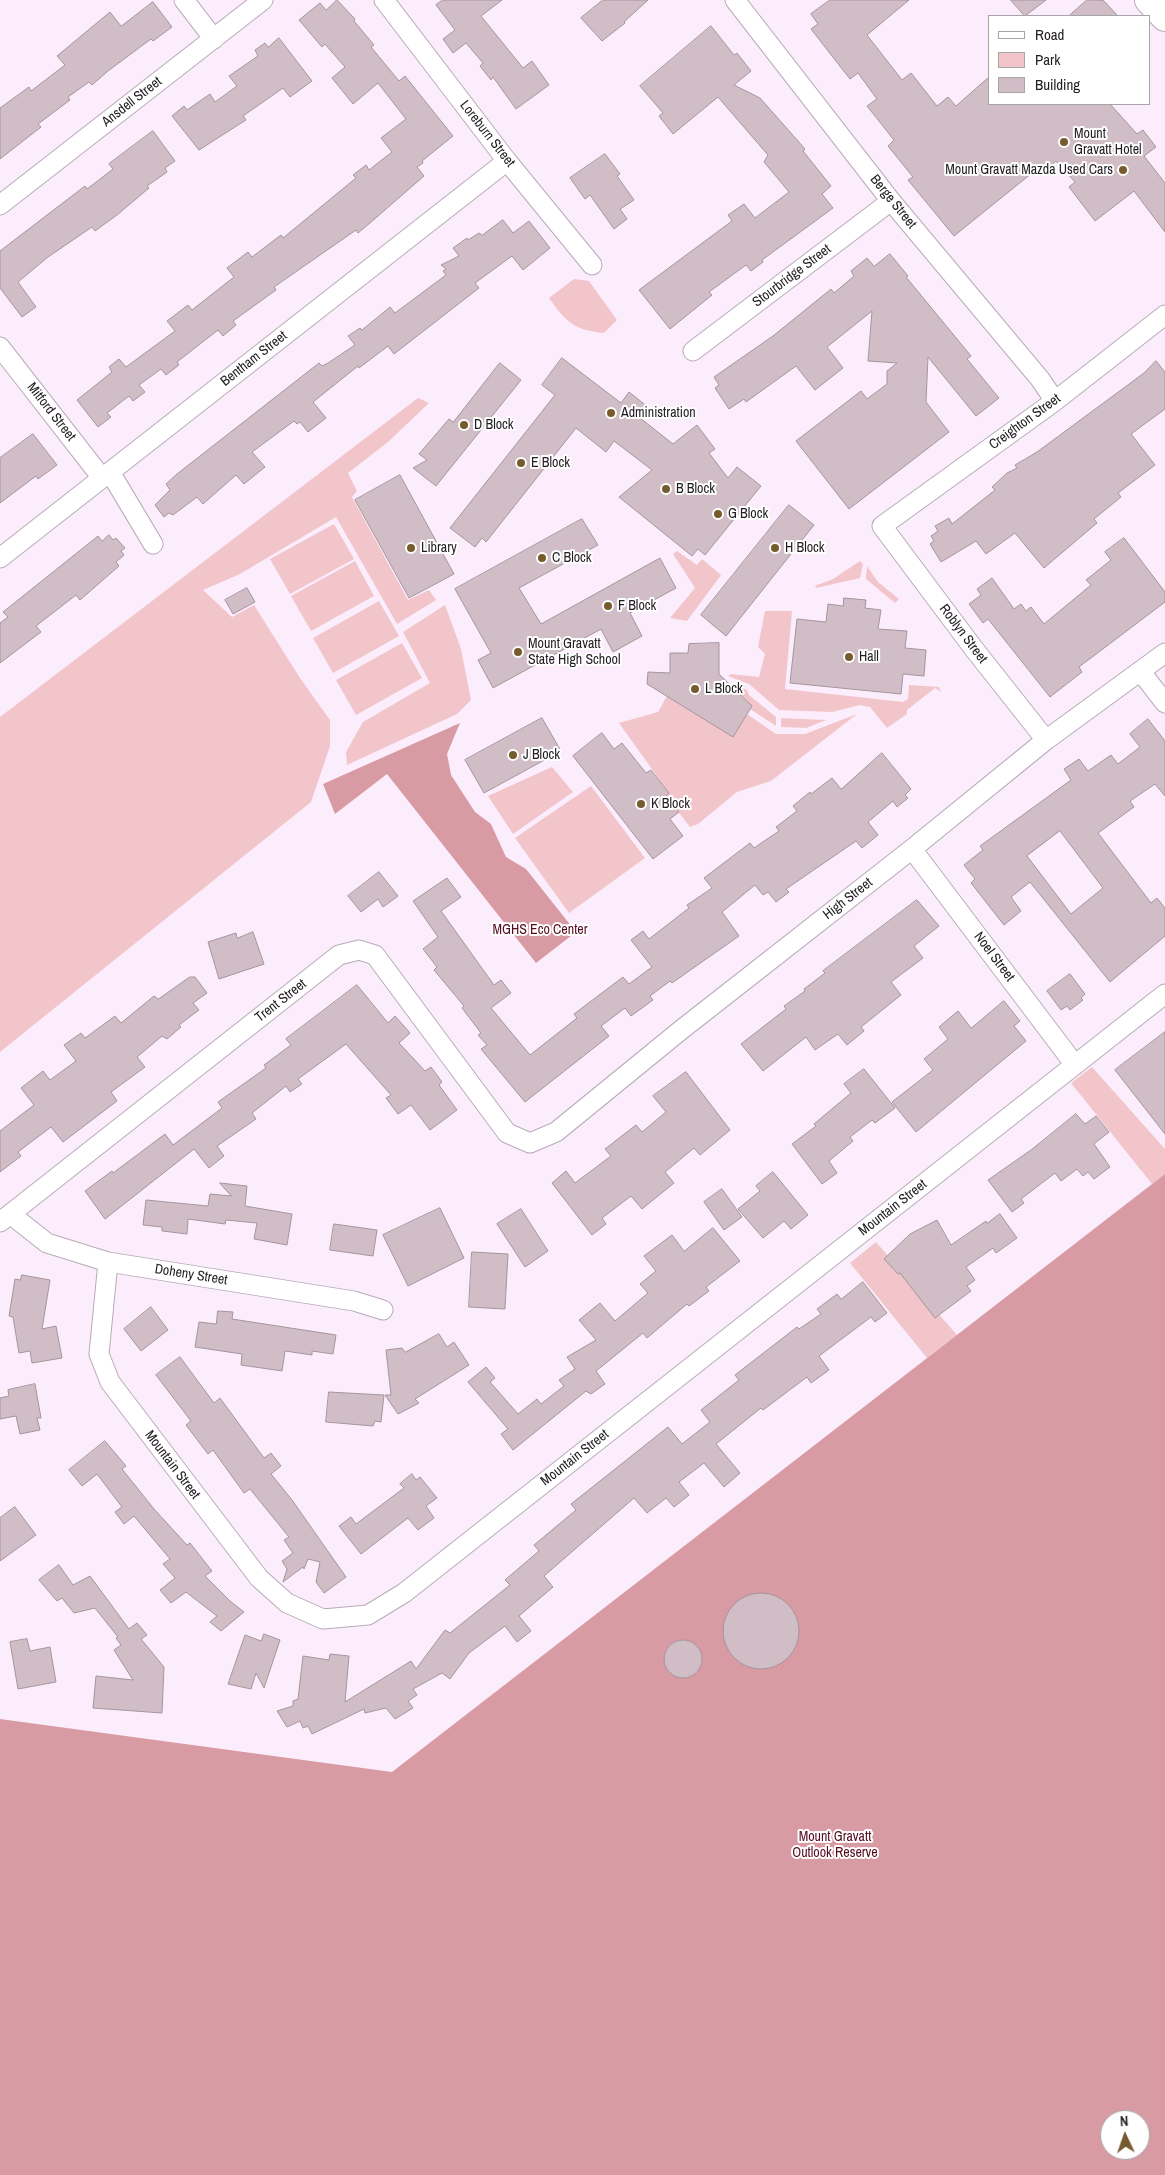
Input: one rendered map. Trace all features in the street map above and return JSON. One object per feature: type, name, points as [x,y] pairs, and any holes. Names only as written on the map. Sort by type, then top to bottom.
[{"type":"main road","points":[[1149,0],[1165,17]]},
{"type":"street","points":[[184,0],[214,39]]},
{"type":"street","name":"Ansdell Street","points":[[0,204],[263,0]]},
{"type":"street","name":"Loreburn Street","points":[[385,0],[507,161],[592,265]]},
{"type":"street","name":"Berge Street","points":[[735,0],[891,201],[1040,379],[1055,401]]},
{"type":"street","name":"Bentham Street","points":[[0,558],[507,161]]},
{"type":"street","name":"Stourbridge Street","points":[[693,351],[891,201]]},
{"type":"street","name":"Creighton Street","points":[[882,526],[1055,401],[1165,315]]},
{"type":"street","name":"Mitford Street","points":[[0,347],[129,501],[153,544]]},
{"type":"street","name":"Roblyn Street","points":[[882,526],[974,650],[1046,740]]},
{"type":"street","name":"High Street","points":[[530,1143],[556,1132],[1046,740],[1165,653]]},
{"type":"street","points":[[1141,672],[1165,703]]},
{"type":"street","name":"Noel Street","points":[[912,849],[1075,1065]]},
{"type":"street","name":"Trent Street","points":[[5,1218],[340,955],[360,950],[375,956],[507,1133],[530,1143]]},
{"type":"street","name":"Mountain Street","points":[[108,1262],[100,1354],[110,1382],[259,1578],[287,1604],[323,1619],[368,1615],[404,1593],[1165,994]]},
{"type":"street","name":"Doheny Street","points":[[5,1218],[47,1243],[108,1262],[354,1301],[383,1310]]},
{"type":"green space","points":[[574,279],[589,281],[617,320],[604,333],[578,327],[566,319],[549,298]]},
{"type":"green space","points":[[418,398],[429,403],[388,442],[348,473],[357,491],[352,497],[408,600],[429,590],[436,600],[397,624],[336,517],[240,574],[203,590],[232,617],[254,605],[300,678],[330,720],[330,746],[311,802],[0,1052],[0,717]]},
{"type":"green space","points":[[334,524],[354,559],[290,594],[270,559]]},
{"type":"green space","points":[[677,551],[697,565],[702,559],[721,575],[687,621],[670,618],[695,588],[673,554]]},
{"type":"green space","points":[[355,561],[374,596],[311,631],[291,596]]},
{"type":"green space","points":[[860,561],[863,564],[860,578],[816,588],[815,586],[833,579]]},
{"type":"green space","points":[[867,566],[878,582],[899,599],[895,603],[866,579]]},
{"type":"green space","points":[[379,601],[399,636],[333,673],[313,638]]},
{"type":"green space","points":[[445,605],[461,649],[471,700],[457,714],[347,765],[346,752],[363,722],[430,683],[403,632]]},
{"type":"green space","points":[[765,611],[792,611],[785,689],[903,702],[908,699],[909,685],[939,687],[941,692],[935,688],[907,710],[907,714],[887,728],[870,707],[860,705],[832,712],[779,710],[749,684],[728,676],[731,674],[759,677],[765,654],[758,647]]},
{"type":"green space","points":[[402,643],[422,678],[356,715],[336,680]]},
{"type":"green space","points":[[729,683],[747,690],[749,695],[776,717],[776,726],[750,709],[752,706]]},
{"type":"green space","points":[[667,696],[733,737],[747,714],[776,734],[805,734],[857,714],[771,781],[737,792],[698,824],[690,827],[666,796],[669,793],[619,723],[658,712]]},
{"type":"green space","points":[[781,718],[826,720],[806,728],[781,727]]},
{"type":"green space","name":"MGHS Eco Center","points":[[460,723],[447,754],[451,775],[475,812],[491,824],[506,857],[526,869],[576,932],[536,963],[387,774],[335,814],[323,784]]},
{"type":"green space","points":[[552,767],[573,792],[513,834],[488,796]]},
{"type":"green space","points":[[591,786],[645,858],[569,913],[515,838]]},
{"type":"green space","points":[[1092,1067],[1165,1149],[1165,1174],[1152,1184],[1071,1083]]},
{"type":"green space","name":"Mount Gravatt Outlook Reserve","points":[[1165,1174],[1165,2175],[0,2175],[0,1719],[392,1772]]},
{"type":"green space","points":[[876,1242],[957,1335],[927,1358],[850,1263]]},
{"type":"building","points":[[337,0],[355,19],[354,21],[374,45],[371,47],[399,81],[405,76],[453,136],[417,167],[424,176],[358,233],[356,230],[274,287],[276,290],[233,321],[236,325],[223,336],[218,330],[177,362],[179,365],[166,375],[161,369],[139,385],[145,392],[133,401],[129,396],[107,413],[111,417],[98,427],[77,400],[112,372],[109,367],[119,359],[126,367],[175,331],[167,321],[188,305],[192,310],[234,277],[227,268],[248,252],[252,257],[281,235],[283,238],[356,178],[353,175],[366,165],[369,170],[392,152],[381,138],[406,119],[378,83],[353,104],[332,78],[345,67],[325,44],[322,47],[299,20],[320,3],[326,10]]},
{"type":"building","points":[[443,0],[502,0],[481,16],[523,68],[532,61],[549,85],[516,109],[493,77],[491,80],[480,66],[483,63],[466,43],[453,53],[443,39],[455,30],[436,5]]},
{"type":"building","points":[[603,0],[648,0],[625,23],[602,41],[581,18]]},
{"type":"building","points":[[830,0],[909,0],[867,35],[902,80],[911,73],[937,106],[948,97],[956,106],[988,78],[988,105],[1111,105],[1137,134],[1143,130],[1156,147],[1144,156],[1165,183],[1165,232],[1134,191],[1095,221],[1069,187],[1075,182],[1056,161],[1046,170],[1042,165],[954,236],[908,180],[913,177],[888,146],[894,140],[867,106],[877,99],[858,73],[850,79],[811,29],[818,24],[811,14]]},
{"type":"building","points":[[1011,0],[1046,0],[1026,15],[1024,15]]},
{"type":"building","points":[[1087,0],[1103,0],[1117,15],[1070,15]]},
{"type":"building","points":[[153,2],[172,27],[153,41],[151,39],[92,85],[89,82],[68,97],[70,100],[38,124],[41,127],[0,159],[0,108],[29,87],[31,91],[65,65],[57,56],[110,12],[121,26]]},
{"type":"building","points":[[711,26],[734,55],[737,53],[751,71],[734,85],[760,98],[805,149],[803,151],[831,186],[822,194],[833,208],[762,260],[763,262],[751,271],[746,265],[709,292],[712,295],[670,329],[639,290],[732,221],[728,215],[744,204],[755,218],[789,192],[764,162],[768,155],[718,97],[673,134],[659,116],[663,113],[640,86]]},
{"type":"building","points":[[279,38],[312,81],[290,97],[283,88],[243,116],[246,120],[199,150],[172,116],[184,106],[187,110],[210,94],[215,102],[237,86],[229,76],[258,56],[255,50],[265,43],[268,47]]},
{"type":"building","points":[[153,131],[175,161],[165,168],[167,172],[147,186],[149,188],[117,215],[95,231],[92,227],[48,257],[18,282],[36,307],[22,317],[0,288],[0,251],[85,186],[87,189],[113,169],[109,164]]},
{"type":"building","points":[[605,154],[620,174],[617,176],[634,200],[620,209],[627,219],[614,229],[590,195],[585,199],[570,178]]},
{"type":"building","points":[[503,220],[513,233],[529,221],[550,248],[523,270],[512,256],[475,283],[479,288],[394,354],[388,346],[359,368],[358,366],[313,402],[326,418],[308,432],[300,422],[297,424],[294,421],[252,452],[265,467],[244,484],[236,475],[203,504],[197,497],[173,515],[169,513],[164,517],[155,505],[170,490],[166,484],[177,474],[319,363],[322,366],[328,363],[355,345],[348,336],[360,328],[362,330],[390,307],[395,313],[446,275],[443,271],[446,269],[441,265],[459,256],[453,248],[467,238],[468,240],[479,233],[482,235]]},
{"type":"building","points":[[890,254],[908,276],[906,277],[971,356],[967,359],[999,398],[976,416],[928,357],[926,402],[949,432],[849,509],[796,441],[861,391],[867,399],[887,384],[887,371],[897,363],[868,361],[872,311],[827,347],[843,368],[815,390],[796,366],[746,402],[744,399],[729,409],[715,388],[719,385],[714,377],[773,336],[831,289],[834,293],[854,276],[851,271],[867,258],[874,266]]},
{"type":"building","points":[[562,358],[621,403],[629,392],[648,407],[640,418],[673,444],[697,425],[715,449],[709,453],[728,478],[737,467],[761,486],[705,555],[698,549],[692,556],[619,497],[652,470],[614,441],[606,452],[576,428],[486,542],[482,538],[475,547],[450,528],[555,395],[542,385]]},
{"type":"building","points":[[1156,361],[1165,372],[1165,409],[1131,434],[1155,465],[1118,493],[1121,497],[1094,519],[1097,523],[1044,568],[1015,533],[986,554],[976,541],[941,562],[930,544],[934,541],[931,536],[938,531],[935,526],[949,518],[952,524],[995,490],[992,487],[1007,473],[1017,468],[1015,465],[1037,452],[1144,373]]},
{"type":"building","name":"D Block","points":[[500,363],[521,380],[436,486],[413,468],[427,460],[419,454],[449,419],[453,422]]},
{"type":"building","points":[[33,434],[57,465],[38,479],[36,476],[0,503],[0,458]]},
{"type":"building","name":"Library","points":[[400,475],[454,574],[409,598],[355,500]]},
{"type":"building","name":"H Block","points":[[789,505],[814,525],[726,636],[701,615]]},
{"type":"building","points":[[582,519],[598,545],[519,588],[541,624],[660,558],[676,588],[630,613],[642,636],[613,652],[601,629],[493,688],[478,660],[491,653],[455,589]]},
{"type":"building","points":[[109,535],[113,540],[116,538],[125,548],[121,551],[124,555],[116,562],[119,566],[80,600],[76,595],[36,626],[41,632],[0,663],[0,623],[8,617],[3,612],[98,536],[102,541]]},
{"type":"building","points":[[1124,538],[1165,592],[1165,602],[1079,667],[1082,672],[1050,697],[988,619],[983,623],[969,604],[981,595],[977,589],[992,578],[1014,609],[1021,604],[1026,611],[1031,607],[1044,624],[1091,585],[1086,580],[1111,560],[1105,552]]},
{"type":"building","points":[[247,588],[255,602],[233,614],[225,600]]},
{"type":"building","name":"Hall","points":[[844,598],[866,600],[865,608],[881,610],[878,629],[907,631],[905,648],[926,650],[924,676],[903,674],[901,694],[790,683],[797,619],[826,622],[828,604],[843,606]]},
{"type":"building","name":"L Block","points":[[719,643],[719,674],[752,706],[733,737],[647,684],[648,672],[670,673],[670,653],[688,653],[689,644]]},
{"type":"building","name":"J Block","points":[[542,718],[561,751],[484,793],[465,760]]},
{"type":"building","points":[[1148,719],[1165,741],[1165,796],[1155,784],[1130,801],[1134,807],[1098,833],[1151,903],[1157,898],[1165,908],[1165,936],[1110,982],[1030,882],[1011,897],[1021,911],[1004,925],[971,883],[975,879],[964,865],[983,850],[980,846],[1071,780],[1064,769],[1079,759],[1088,771],[1111,755],[1118,764],[1140,747],[1130,734]],"holes":[[[1060,831],[1103,888],[1071,914],[1027,856]]]},
{"type":"building","name":"K Block","points":[[602,733],[614,749],[622,743],[646,773],[651,770],[669,793],[666,796],[679,812],[670,819],[683,836],[653,859],[573,756]]},
{"type":"building","points":[[882,753],[911,789],[905,795],[908,798],[897,807],[893,801],[868,822],[878,835],[862,848],[856,841],[786,889],[789,892],[776,902],[768,892],[763,895],[755,885],[722,912],[739,936],[672,983],[670,981],[650,996],[653,1000],[631,1016],[625,1008],[601,1026],[609,1036],[525,1102],[481,1049],[487,1045],[478,1035],[481,1033],[462,1008],[464,1006],[434,970],[437,967],[423,949],[438,937],[413,901],[447,878],[461,897],[441,911],[494,985],[501,980],[511,993],[491,1008],[530,1055],[577,1018],[574,1014],[623,977],[629,984],[652,967],[631,940],[643,931],[649,939],[689,908],[687,905],[712,888],[704,878],[750,843],[754,848],[779,831],[776,827],[797,811],[793,806],[810,792],[811,794],[832,778],[841,789]]},
{"type":"building","points":[[379,872],[398,896],[383,907],[378,899],[361,912],[348,896]]},
{"type":"building","points":[[917,900],[939,926],[914,946],[923,958],[891,982],[901,995],[861,1027],[864,1031],[847,1045],[838,1034],[815,1050],[806,1037],[763,1071],[741,1044],[786,1009],[784,1006],[805,991],[804,989],[825,973],[823,971]]},
{"type":"building","points":[[253,932],[264,964],[219,979],[208,942],[236,933],[237,938]]},
{"type":"building","points":[[1070,974],[1085,994],[1081,998],[1083,1000],[1070,1010],[1067,1006],[1061,1010],[1047,991]]},
{"type":"building","points":[[190,977],[195,977],[207,993],[193,1003],[199,1010],[179,1025],[181,1027],[167,1039],[162,1036],[137,1057],[145,1067],[111,1092],[117,1101],[63,1142],[51,1127],[18,1152],[21,1156],[0,1172],[0,1131],[34,1105],[21,1088],[43,1071],[50,1080],[76,1061],[64,1045],[81,1033],[85,1038],[115,1016],[121,1023],[154,996],[158,999]]},
{"type":"building","points":[[357,985],[388,1023],[395,1016],[410,1033],[399,1043],[425,1071],[431,1067],[442,1082],[439,1085],[457,1110],[430,1130],[411,1105],[398,1114],[386,1098],[391,1095],[346,1044],[298,1079],[302,1084],[290,1092],[286,1086],[252,1113],[256,1119],[217,1146],[224,1156],[209,1168],[194,1149],[105,1219],[85,1191],[112,1171],[113,1173],[165,1134],[173,1145],[222,1108],[218,1102],[266,1068],[264,1065],[291,1045],[286,1039]]},
{"type":"building","points":[[1004,1001],[1020,1021],[1014,1026],[1026,1041],[916,1132],[892,1102],[933,1070],[924,1059],[948,1039],[939,1027],[958,1011],[971,1028]]},
{"type":"building","points":[[1165,1032],[1165,1134],[1115,1070]]},
{"type":"building","points":[[864,1069],[895,1108],[875,1123],[872,1120],[850,1137],[853,1141],[829,1161],[837,1173],[822,1184],[792,1144],[816,1126],[814,1124],[851,1093],[844,1084]]},
{"type":"building","points":[[686,1072],[730,1130],[700,1155],[694,1148],[665,1172],[674,1183],[642,1209],[631,1196],[602,1218],[606,1224],[592,1235],[552,1183],[566,1171],[575,1183],[611,1156],[605,1149],[636,1125],[642,1132],[666,1112],[653,1096]]},
{"type":"building","points":[[1076,1114],[1085,1124],[1096,1116],[1109,1132],[1094,1144],[1110,1167],[1094,1179],[1088,1172],[1083,1176],[1077,1169],[1061,1181],[1055,1173],[1021,1199],[1024,1203],[1012,1212],[988,1180],[1031,1150]]},
{"type":"building","points":[[773,1172],[808,1215],[791,1229],[784,1221],[763,1238],[738,1209],[760,1191],[756,1186]]},
{"type":"building","points":[[220,1183],[247,1186],[245,1206],[292,1214],[287,1245],[254,1239],[257,1223],[226,1220],[225,1224],[188,1219],[187,1234],[162,1231],[162,1227],[143,1225],[146,1200],[208,1206],[210,1194],[231,1196]]},
{"type":"building","points":[[722,1189],[742,1217],[724,1230],[704,1202]]},
{"type":"building","points":[[440,1208],[464,1258],[408,1286],[383,1235]]},
{"type":"building","points":[[521,1209],[548,1251],[525,1267],[497,1224]]},
{"type":"building","points":[[1000,1214],[1017,1238],[996,1253],[993,1248],[966,1267],[975,1280],[967,1286],[971,1291],[935,1318],[900,1273],[898,1274],[884,1259],[910,1234],[937,1220],[951,1245],[986,1221],[987,1223]]},
{"type":"building","points":[[334,1224],[377,1230],[373,1256],[330,1250]]},
{"type":"building","points":[[713,1228],[740,1261],[706,1287],[709,1291],[689,1306],[687,1304],[647,1338],[643,1333],[596,1371],[605,1384],[591,1394],[586,1391],[513,1450],[501,1434],[508,1429],[468,1382],[486,1367],[495,1378],[490,1382],[518,1414],[537,1399],[541,1404],[564,1386],[559,1380],[575,1369],[567,1357],[596,1340],[579,1320],[600,1303],[615,1321],[648,1293],[640,1284],[656,1271],[644,1256],[672,1235],[684,1251]]},
{"type":"building","points":[[472,1252],[508,1254],[505,1309],[469,1307]]},
{"type":"building","points":[[22,1275],[50,1280],[42,1329],[56,1326],[62,1358],[32,1363],[30,1351],[19,1353],[13,1317],[9,1316],[15,1279],[20,1280]]},
{"type":"building","points":[[863,1282],[887,1313],[875,1322],[871,1317],[819,1356],[829,1370],[811,1383],[807,1377],[763,1410],[761,1408],[716,1444],[740,1473],[724,1487],[704,1463],[679,1482],[689,1495],[674,1507],[666,1498],[647,1513],[634,1498],[544,1576],[553,1587],[519,1616],[531,1631],[517,1642],[505,1626],[469,1653],[450,1679],[442,1673],[413,1689],[417,1695],[408,1701],[413,1708],[395,1719],[386,1708],[365,1713],[364,1709],[312,1734],[308,1726],[303,1728],[300,1721],[287,1727],[277,1711],[293,1706],[293,1701],[298,1699],[303,1656],[329,1660],[330,1654],[349,1656],[345,1702],[411,1661],[416,1669],[445,1630],[450,1633],[510,1585],[505,1580],[539,1551],[534,1545],[576,1510],[571,1504],[668,1427],[682,1444],[710,1422],[701,1410],[739,1380],[735,1375],[797,1327],[799,1329],[821,1314],[817,1309],[837,1294],[841,1299]]},
{"type":"building","points":[[151,1307],[168,1330],[141,1351],[124,1329]]},
{"type":"building","points":[[218,1311],[233,1312],[232,1319],[336,1335],[333,1354],[312,1351],[312,1355],[285,1351],[282,1371],[241,1365],[242,1354],[195,1347],[199,1322],[216,1324]]},
{"type":"building","points":[[439,1334],[447,1347],[454,1342],[469,1365],[415,1399],[419,1403],[398,1414],[385,1395],[391,1395],[386,1350],[402,1348],[405,1352]]},
{"type":"building","points":[[180,1357],[214,1403],[220,1398],[264,1458],[271,1453],[281,1466],[271,1474],[292,1500],[346,1577],[324,1593],[316,1582],[320,1562],[308,1559],[304,1569],[303,1567],[283,1582],[287,1569],[282,1561],[293,1553],[284,1540],[289,1537],[250,1489],[244,1493],[213,1450],[208,1454],[186,1425],[191,1421],[156,1375]]},
{"type":"building","points":[[35,1384],[41,1418],[37,1418],[40,1430],[20,1434],[16,1416],[0,1419],[0,1398],[9,1396],[8,1390]]},
{"type":"building","points":[[329,1392],[384,1395],[381,1422],[375,1421],[373,1426],[326,1422]]},
{"type":"building","points":[[105,1441],[126,1466],[122,1469],[154,1509],[187,1545],[190,1543],[212,1571],[205,1576],[244,1612],[221,1631],[210,1622],[217,1616],[186,1592],[171,1603],[160,1590],[175,1578],[163,1564],[170,1559],[134,1516],[124,1524],[115,1512],[122,1507],[97,1474],[82,1486],[69,1470]]},
{"type":"building","points":[[412,1474],[416,1480],[420,1477],[437,1498],[426,1506],[434,1518],[418,1530],[408,1518],[361,1554],[339,1526],[351,1517],[356,1524],[404,1488],[400,1484]]},
{"type":"building","points":[[15,1507],[36,1535],[0,1561],[0,1518]]},
{"type":"building","points":[[59,1565],[73,1585],[90,1576],[129,1629],[137,1623],[147,1635],[141,1639],[164,1667],[162,1713],[93,1708],[96,1676],[133,1680],[114,1650],[121,1645],[116,1638],[118,1637],[95,1608],[74,1613],[62,1598],[57,1601],[39,1580]]},
{"type":"building","points":[[761,1593],[776,1596],[788,1604],[796,1616],[799,1631],[796,1646],[788,1658],[776,1666],[761,1669],[746,1666],[734,1658],[726,1646],[723,1631],[726,1616],[734,1604],[746,1596]]},
{"type":"building","points":[[264,1634],[280,1640],[264,1688],[256,1673],[251,1689],[228,1684],[245,1635],[261,1641]]},
{"type":"building","points":[[27,1639],[30,1651],[50,1647],[56,1682],[18,1689],[10,1642]]},
{"type":"building","points":[[683,1640],[696,1646],[702,1659],[696,1672],[683,1678],[670,1672],[664,1659],[670,1646]]},
{"type":"place","name":"Mount Gravatt Hotel","points":[[1064,142]]},
{"type":"place","name":"Mount Gravatt Mazda Used Cars","points":[[1123,170]]},
{"type":"place","name":"Administration","points":[[611,413]]},
{"type":"place","name":"D Block","points":[[464,425]]},
{"type":"place","name":"E Block","points":[[521,463]]},
{"type":"place","name":"B Block","points":[[666,489]]},
{"type":"place","name":"G Block","points":[[718,514]]},
{"type":"place","name":"Library","points":[[411,548]]},
{"type":"place","name":"H Block","points":[[775,548]]},
{"type":"place","name":"C Block","points":[[542,558]]},
{"type":"place","name":"F Block","points":[[608,606]]},
{"type":"place","name":"Mount Gravatt State High School","points":[[518,652]]},
{"type":"place","name":"Hall","points":[[849,657]]},
{"type":"place","name":"L Block","points":[[695,689]]},
{"type":"place","name":"J Block","points":[[513,755]]},
{"type":"place","name":"K Block","points":[[641,804]]}]
